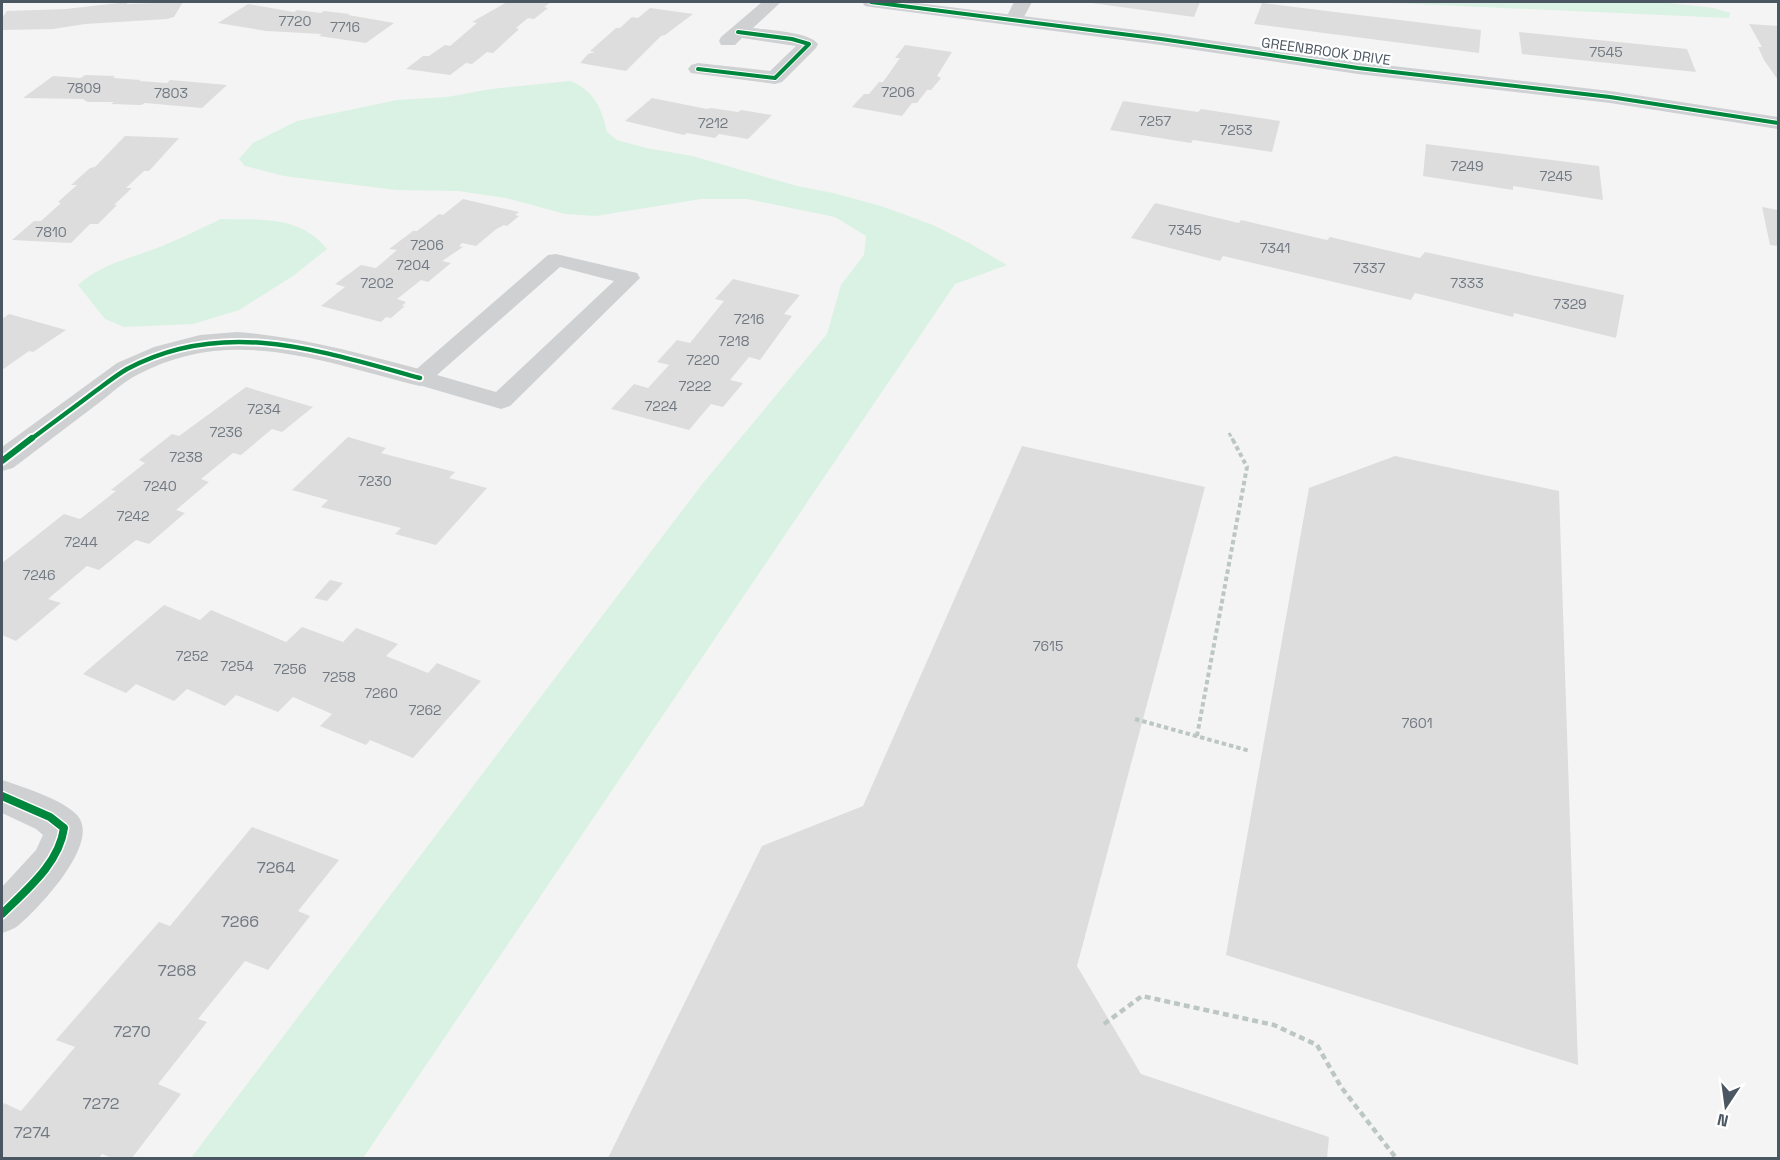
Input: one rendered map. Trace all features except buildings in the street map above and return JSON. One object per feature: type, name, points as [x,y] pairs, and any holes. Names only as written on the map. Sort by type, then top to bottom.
[{"type":"street","points":[[738,32],[792,39],[809,44],[775,78],[698,69],[738,32],[772,2]]},
{"type":"street","name":"GREENBROOK DRIVE","points":[[871,2],[1358,68],[1610,97],[1779,123]]},
{"type":"street","points":[[1014,20],[1023,2]]},
{"type":"street","points":[[2,461],[127,369],[162,352],[206,342],[253,339],[291,344],[420,378]]},
{"type":"street","points":[[2,796],[50,817],[64,828],[64,836],[59,849],[2,914]]},
{"type":"lane","points":[[555,260],[629,278],[501,401],[420,378],[555,260]]},
{"type":"path","points":[[1197,736],[1247,468],[1229,433]]},
{"type":"path","points":[[1135,719],[1250,751]]},
{"type":"path","points":[[1104,1023],[1142,996],[1274,1024],[1317,1045],[1341,1088],[1396,1158]]},
{"type":"green space","points":[[1371,2],[1659,2],[1714,8],[1730,13],[1729,18]]},
{"type":"green space","points":[[570,81],[585,90],[596,101],[607,132],[617,140],[692,156],[797,186],[881,206],[933,225],[1007,265],[955,284],[363,1158],[191,1158],[703,483],[827,334],[841,285],[864,255],[866,236],[835,217],[747,199],[701,199],[596,216],[565,214],[506,198],[458,191],[397,190],[284,176],[245,166],[239,159],[253,143],[297,121],[397,100],[447,97],[491,89]]},
{"type":"green space","points":[[221,219],[265,220],[292,225],[305,230],[327,249],[293,276],[239,310],[193,324],[124,327],[105,319],[78,285],[107,266],[169,243]]},
{"type":"cycle path","points":[[871,2],[1161,39],[1358,68],[1610,97],[1778,123]]},
{"type":"cycle path","points":[[698,69],[775,78],[809,44],[792,39],[738,32]]},
{"type":"cycle path","points":[[2,461],[127,369],[164,352],[200,343],[237,340],[273,343],[310,349],[420,378]]},
{"type":"cycle path","points":[[2,796],[50,817],[64,828],[63,839],[50,862],[2,914]]}]
